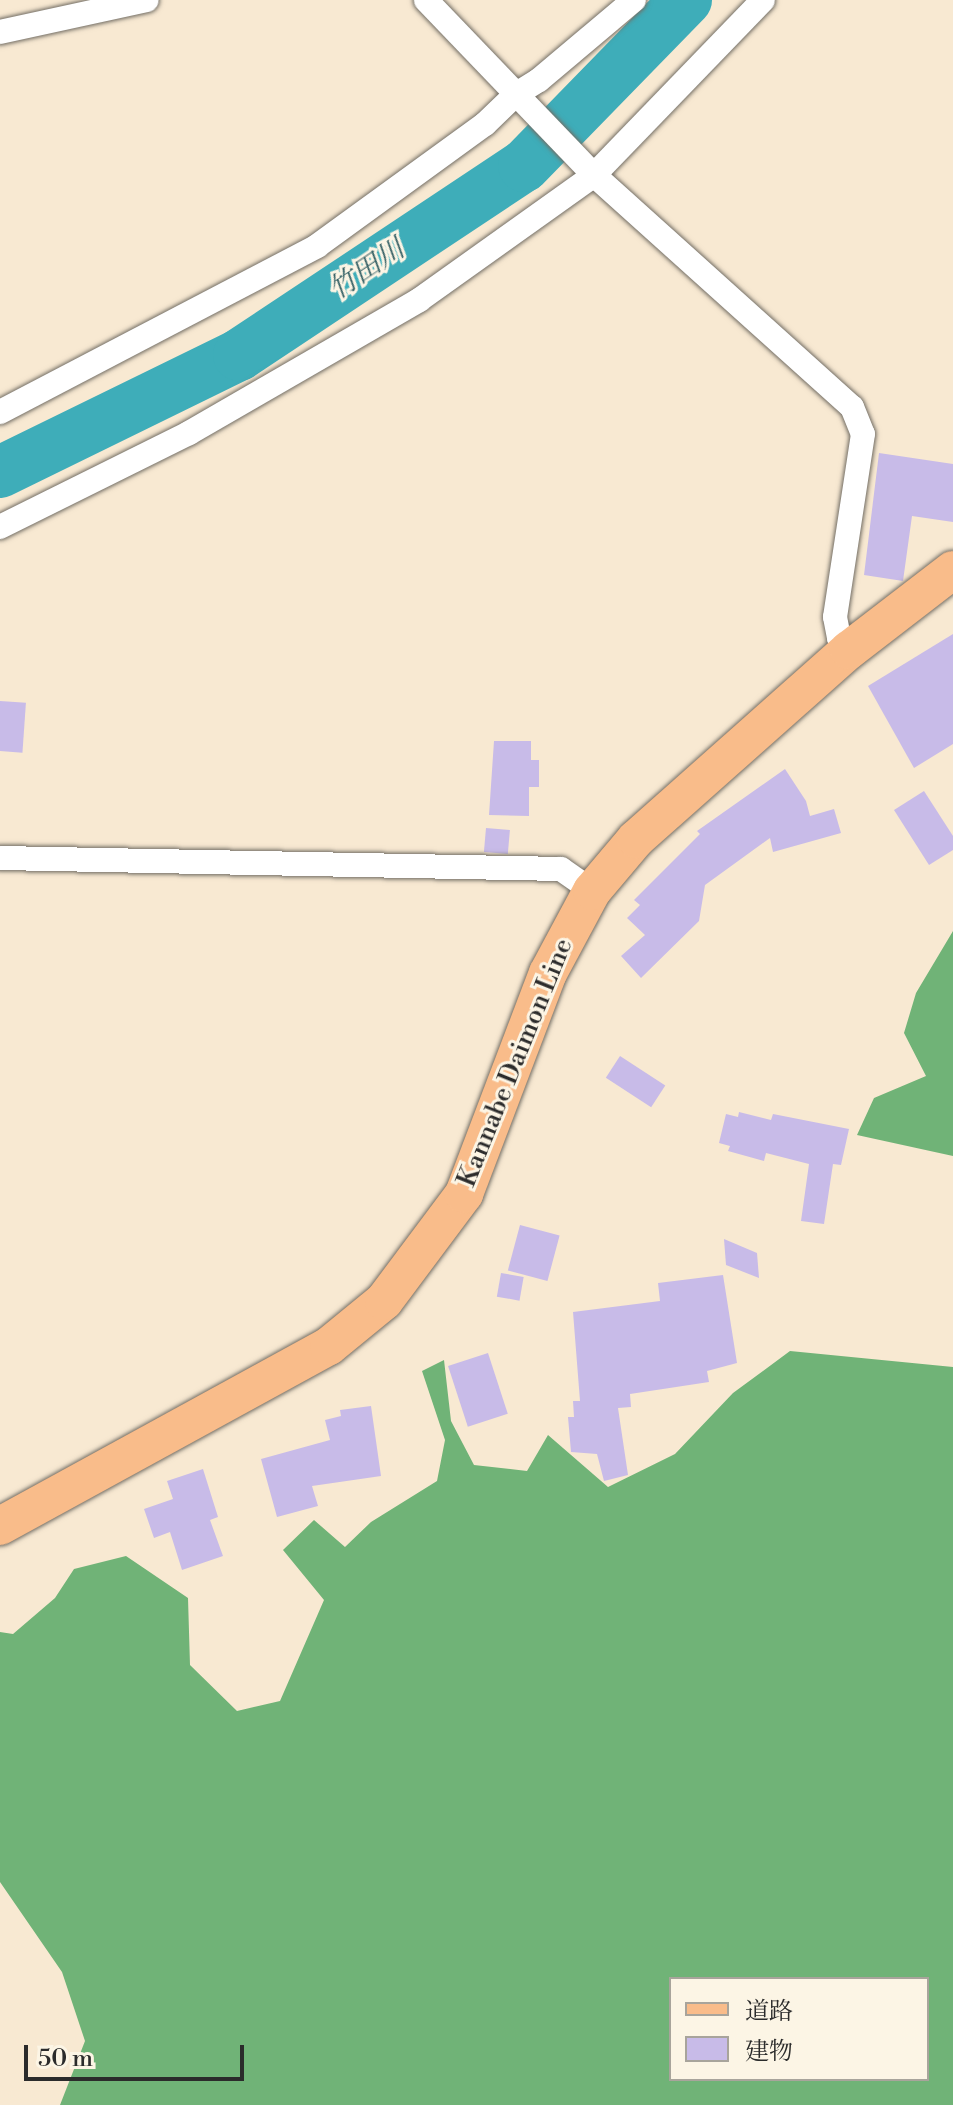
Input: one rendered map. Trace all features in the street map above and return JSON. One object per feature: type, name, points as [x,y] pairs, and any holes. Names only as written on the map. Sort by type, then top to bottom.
[{"type":"main road","name":"Kannabe Daimon Line","points":[[0,1526],[329,1346],[384,1301],[464,1194],[548,973],[592,891],[636,839],[849,650],[953,570]]},
{"type":"street","points":[[0,32],[147,0]]},
{"type":"street","points":[[426,0],[590,170],[852,407],[863,434],[835,617],[839,638],[849,650]]},
{"type":"street","points":[[0,412],[317,246],[519,99],[634,0]]},
{"type":"street","points":[[0,527],[189,433],[419,300],[590,170],[763,0]]},
{"type":"street","points":[[0,858],[561,869],[592,891]]},
{"type":"green space","points":[[953,931],[953,1156],[857,1135],[874,1098],[926,1076],[904,1033],[916,993]]},
{"type":"green space","points":[[790,1351],[953,1367],[953,2105],[60,2105],[85,2041],[62,1972],[0,1882],[0,1632],[13,1634],[55,1598],[74,1569],[126,1556],[188,1598],[190,1665],[237,1711],[280,1701],[324,1600],[283,1550],[314,1520],[345,1547],[371,1522],[437,1481],[445,1440],[422,1371],[444,1360],[451,1421],[474,1465],[527,1471],[548,1435],[608,1487],[675,1454],[733,1393]]},
{"type":"building","points":[[879,453],[953,464],[953,522],[912,516],[903,581],[864,575]]},
{"type":"building","points":[[953,634],[953,744],[914,768],[868,686]]},
{"type":"building","points":[[0,701],[26,703],[22,753],[0,751]]},
{"type":"building","points":[[494,741],[531,741],[531,760],[539,760],[539,787],[529,787],[529,816],[489,815]]},
{"type":"building","points":[[785,769],[806,801],[810,816],[834,809],[841,833],[773,852],[770,838],[705,885],[699,921],[641,978],[621,956],[645,935],[627,918],[640,905],[634,900],[700,834],[697,831]]},
{"type":"building","points":[[924,791],[953,836],[953,850],[929,865],[894,810]]},
{"type":"building","points":[[486,828],[510,830],[508,854],[484,852]]},
{"type":"building","points":[[620,1056],[665,1085],[651,1107],[606,1078]]},
{"type":"building","points":[[739,1112],[771,1120],[773,1114],[849,1129],[841,1165],[833,1164],[824,1224],[801,1221],[809,1164],[766,1153],[764,1161],[728,1151],[730,1146],[719,1143],[726,1114],[738,1117]]},
{"type":"building","points":[[520,1225],[560,1236],[547,1281],[508,1270]]},
{"type":"building","points":[[724,1239],[757,1253],[759,1278],[726,1265]]},
{"type":"building","points":[[501,1273],[524,1277],[519,1301],[497,1297]]},
{"type":"building","points":[[723,1275],[737,1363],[707,1371],[709,1382],[630,1394],[631,1407],[618,1408],[628,1475],[604,1481],[597,1454],[571,1452],[568,1417],[574,1417],[573,1401],[580,1401],[573,1312],[660,1301],[658,1283]]},
{"type":"building","points":[[488,1353],[508,1414],[468,1427],[448,1366]]},
{"type":"building","points":[[371,1406],[381,1476],[312,1486],[318,1506],[277,1517],[261,1459],[330,1440],[325,1420],[341,1416],[340,1410]]},
{"type":"building","points":[[203,1469],[218,1517],[210,1520],[223,1556],[182,1570],[170,1532],[154,1538],[144,1509],[173,1499],[167,1481]]},
{"type":"waterway","name":"竹田川","points":[[0,472],[239,355],[524,166],[686,0]]}]
